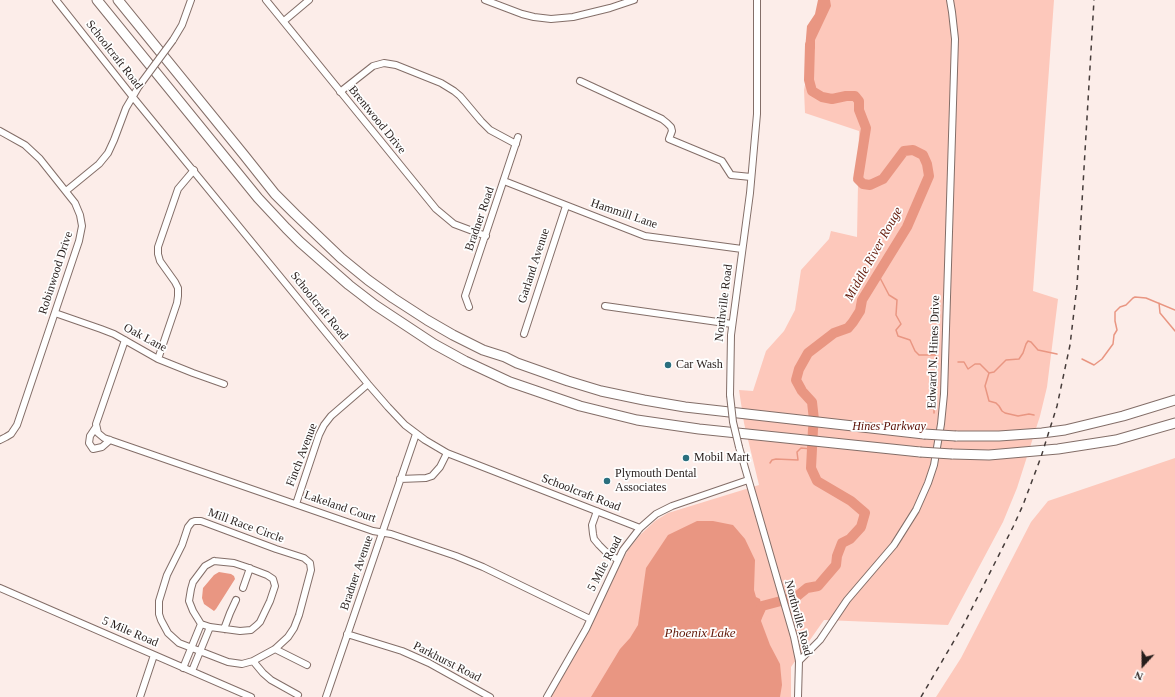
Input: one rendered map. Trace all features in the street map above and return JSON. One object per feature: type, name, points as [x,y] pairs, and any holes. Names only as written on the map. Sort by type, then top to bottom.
[{"type":"highway","points":[[97,0],[258,198],[300,242],[349,285],[375,305],[434,344],[465,361],[510,382],[580,406],[637,420],[668,425],[828,443],[952,454],[989,455],[1058,449],[1116,440],[1175,423]]},
{"type":"highway","points":[[118,0],[275,194],[295,214],[341,258],[368,280],[427,320],[483,350],[584,386],[659,403],[924,434],[999,436],[1065,430],[1123,416],[1175,400]]},
{"type":"street","name":"Schoolcraft Road","points":[[56,0],[132,96],[368,384],[395,415],[416,434],[447,453],[640,528]]},
{"type":"street","points":[[66,191],[99,164],[108,153],[132,96],[173,40],[182,25],[191,0]]},
{"type":"street","name":"Brentwood Drive","points":[[266,0],[442,215],[454,224],[486,236]]},
{"type":"street","points":[[284,21],[309,0]]},
{"type":"street","points":[[486,0],[522,14],[551,19],[573,17],[610,8],[634,0]]},
{"type":"street","name":"Northville Road","points":[[758,0],[757,114],[751,177],[732,324],[730,395],[733,422],[739,447],[788,621],[794,637],[799,661],[798,697]]},
{"type":"street","name":"Edward N. Hines Drive","points":[[799,661],[820,640],[847,600],[894,545],[907,527],[923,497],[934,465],[941,424],[944,394],[955,39],[950,0]]},
{"type":"street","points":[[340,92],[373,66],[384,63],[396,64],[450,88],[460,96],[490,130],[516,144]]},
{"type":"street","points":[[580,81],[662,119],[671,127],[672,131],[669,139],[722,161],[731,175],[751,177]]},
{"type":"street","name":"Robinwood Drive","points":[[0,130],[19,141],[40,159],[75,203],[81,220],[79,241],[17,425],[11,434],[0,440]]},
{"type":"street","name":"Bradner Road","points":[[468,307],[465,296],[518,137]]},
{"type":"street","points":[[158,359],[177,303],[178,288],[160,261],[158,248],[178,189],[194,170]]},
{"type":"street","name":"Hammill Lane","points":[[504,181],[645,236],[742,249]]},
{"type":"street","name":"Garland Avenue","points":[[524,334],[566,206]]},
{"type":"street","points":[[605,306],[732,324]]},
{"type":"street","name":"Oak Lane","points":[[55,313],[101,329],[125,340],[158,359],[224,384]]},
{"type":"street","points":[[96,427],[100,436],[110,440],[102,447],[93,449],[89,443],[90,436],[96,427],[125,340]]},
{"type":"street","name":"Finch Avenue","points":[[296,504],[319,435],[324,425],[331,416],[368,384]]},
{"type":"street","name":"Bradner Avenue","points":[[326,697],[416,434]]},
{"type":"street","name":"Lakeland Court","points":[[110,440],[373,531],[391,534],[428,546],[483,567],[590,619]]},
{"type":"street","points":[[400,479],[426,478],[432,476],[440,467],[447,453]]},
{"type":"street","name":"5 Mile Road","points":[[547,697],[586,629],[618,560],[628,543],[640,528],[656,514],[672,506],[748,480]]},
{"type":"street","points":[[597,511],[592,525],[594,539],[605,551],[618,560]]},
{"type":"street","name":"Mill Race Circle","points":[[199,520],[304,558],[310,563],[311,570],[297,621],[288,637],[275,649],[253,662],[242,664],[228,662],[192,648],[179,643],[168,633],[161,620],[159,606],[160,597],[167,575],[182,545],[188,527],[192,522],[199,520]]},
{"type":"street","points":[[214,561],[234,563],[250,568],[273,579],[275,586],[272,596],[260,622],[254,628],[245,631],[210,627],[201,624],[191,606],[190,594],[193,582],[204,566],[214,561]]},
{"type":"street","points":[[242,588],[250,568]]},
{"type":"street","name":"5 Mile Road","points":[[1,591],[251,697]]},
{"type":"street","points":[[224,629],[236,600]]},
{"type":"street","points":[[183,668],[201,624]]},
{"type":"street","points":[[192,671],[210,627]]},
{"type":"street","name":"Parkhurst Road","points":[[347,634],[402,651],[429,663],[490,697]]},
{"type":"street","points":[[275,649],[307,665]]},
{"type":"street","points":[[140,697],[154,655]]},
{"type":"street","points":[[253,662],[271,680],[298,695]]},
{"type":"green space","name":"Hines Parkway","points":[[821,0],[1054,0],[1033,291],[1058,299],[1047,387],[1040,416],[1017,488],[1003,522],[948,625],[824,620],[791,667],[791,697],[550,697],[589,630],[628,550],[640,535],[655,521],[668,513],[759,485],[744,423],[739,390],[753,391],[766,351],[784,331],[795,310],[801,270],[829,239],[831,231],[857,237],[859,131],[805,113],[804,90]]},
{"type":"green space","points":[[1175,458],[1175,697],[936,697],[961,658],[1031,522],[1048,501]]},
{"type":"water","points":[[818,0],[830,0],[831,6],[815,40],[815,48],[809,57],[805,50],[807,26],[815,14]]},
{"type":"water","name":"Phoenix Lake","points":[[697,521],[713,521],[733,525],[745,539],[755,560],[754,590],[756,597],[760,599],[763,612],[761,621],[770,645],[780,664],[782,685],[780,697],[591,697],[620,649],[630,638],[638,625],[646,568],[668,535]]},
{"type":"water","points":[[219,572],[231,574],[235,579],[214,611],[204,604],[202,598],[203,588],[214,575]]},
{"type":"waterway","name":"Middle River Rouge","points":[[757,617],[762,606],[796,597],[807,588],[818,586],[836,565],[837,556],[842,543],[850,539],[861,527],[865,513],[851,501],[817,481],[811,468],[814,420],[812,402],[802,391],[796,380],[799,369],[808,353],[834,333],[848,328],[853,322],[860,311],[862,300],[907,227],[929,176],[927,164],[923,155],[913,150],[904,151],[883,179],[870,185],[863,184],[858,179],[866,128],[859,110],[859,101],[855,96],[832,99],[822,97],[812,91],[809,80],[810,45]]},
{"type":"waterway","points":[[878,274],[889,295],[897,300],[896,315],[901,324],[896,330],[898,336],[910,340],[915,351],[919,355],[936,355],[936,367]]},
{"type":"waterway","points":[[1082,359],[1094,365],[1102,359],[1113,344],[1114,335],[1117,330],[1115,312],[1120,307],[1126,305],[1133,298],[1146,298],[1175,310]]},
{"type":"waterway","points":[[1159,303],[1160,313],[1175,331]]},
{"type":"waterway","points":[[989,373],[994,372],[1006,360],[1019,359],[1028,341],[1031,342],[1038,350],[1057,354]]},
{"type":"waterway","points":[[958,362],[964,362],[968,369],[975,364],[980,364],[989,373]]},
{"type":"waterway","points":[[934,413],[935,373]]},
{"type":"waterway","points":[[989,373],[985,386],[989,401],[996,403],[1005,413],[1018,416],[1029,414],[1034,415]]},
{"type":"waterway","points":[[770,463],[772,460],[776,459],[798,460],[797,452],[801,448],[812,449]]},
{"type":"railway","points":[[921,697],[964,624],[1013,527],[1041,457],[1057,406],[1070,345],[1077,286],[1094,0]]},
{"type":"place","name":"Car Wash","points":[[668,365]]},
{"type":"place","name":"Mobil Mart","points":[[686,458]]},
{"type":"place","name":"Plymouth Dental Associates","points":[[607,481]]}]
